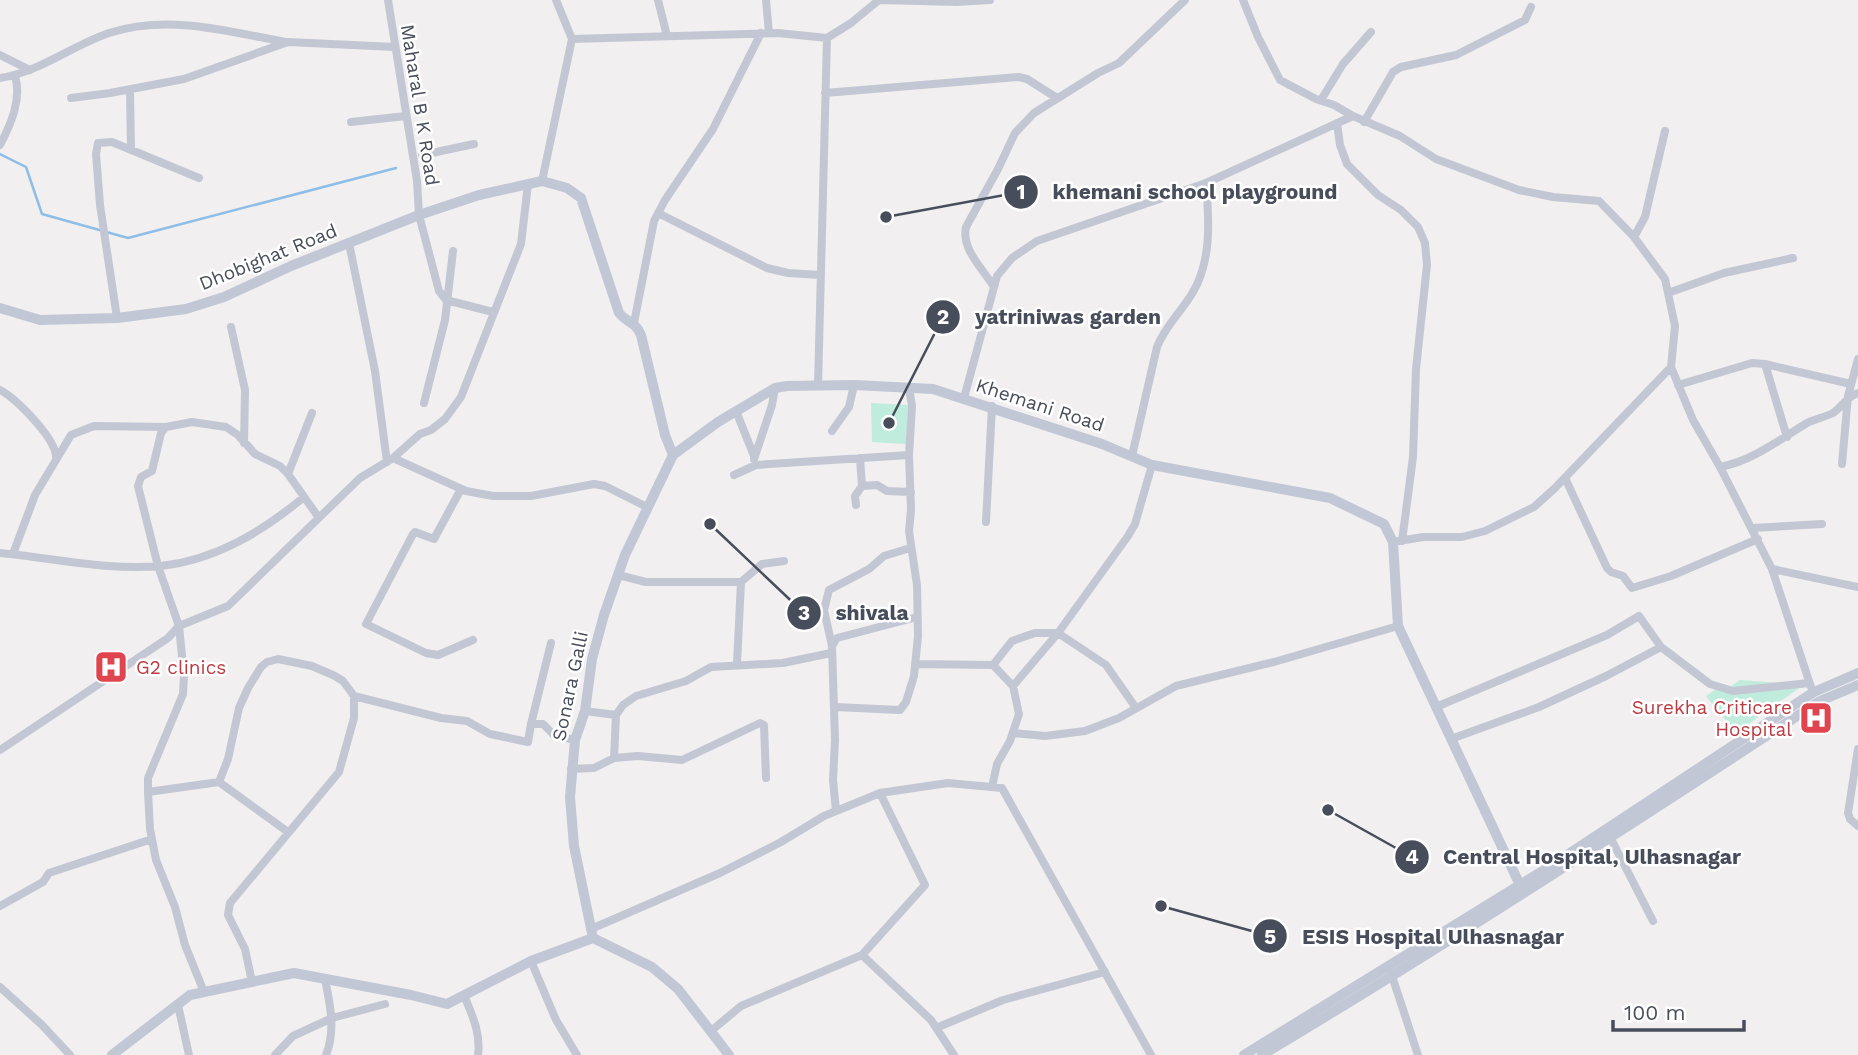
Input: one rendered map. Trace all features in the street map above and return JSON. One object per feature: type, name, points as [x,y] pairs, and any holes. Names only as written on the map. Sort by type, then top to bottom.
[{"type":"street","name":"Maharal B K Road","points":[[388,0],[417,181],[419,215],[439,291],[446,300]]},
{"type":"street","points":[[556,0],[572,38],[542,181],[567,188],[581,198],[619,313],[634,323],[641,335],[665,435],[673,455]]},
{"type":"street","points":[[658,0],[667,36]]},
{"type":"street","points":[[634,323],[650,235],[658,214],[713,129],[765,33],[766,0]]},
{"type":"street","points":[[572,38],[765,33],[828,38],[879,0],[990,0]]},
{"type":"street","points":[[994,287],[970,253],[963,238],[966,227],[1015,133],[1034,113],[1119,63],[1185,0]]},
{"type":"street","points":[[1243,0],[1280,80],[1364,122],[1400,136],[1436,159],[1519,190],[1553,197],[1599,201],[1634,237],[1664,279],[1668,293],[1675,326],[1671,367],[1693,420],[1772,569],[1814,692]]},
{"type":"street","points":[[1364,122],[1393,72],[1401,67],[1456,55],[1525,20],[1531,7]]},
{"type":"street","points":[[0,78],[30,70],[75,47],[111,33],[156,25],[205,27],[288,42],[395,47]]},
{"type":"street","points":[[1321,100],[1343,64],[1371,32]]},
{"type":"street","points":[[818,386],[828,38]]},
{"type":"street","points":[[71,98],[184,79],[288,42]]},
{"type":"street","points":[[0,55],[30,70]]},
{"type":"street","points":[[0,145],[10,126],[19,89],[15,76]]},
{"type":"street","points":[[825,93],[1019,77],[1027,79],[1057,98]]},
{"type":"street","points":[[130,90],[131,150]]},
{"type":"street","points":[[351,122],[406,116]]},
{"type":"street","points":[[964,398],[997,275],[1012,258],[1037,241],[1206,183],[1353,116]]},
{"type":"street","points":[[1337,123],[1340,145],[1347,164],[1418,227],[1424,243],[1427,265],[1416,369],[1413,457],[1397,541],[1398,626],[1522,888]]},
{"type":"street","points":[[1634,237],[1645,217],[1665,131]]},
{"type":"street","points":[[117,318],[104,231],[96,154],[98,144],[112,142],[199,178]]},
{"type":"street","points":[[422,155],[474,144]]},
{"type":"street","name":"Dhobighat Road","points":[[0,307],[40,320],[117,318],[186,309],[224,297],[291,266],[419,215],[479,195],[542,181]]},
{"type":"street","points":[[1132,456],[1157,347],[1162,335],[1194,290],[1202,272],[1209,224],[1206,183]]},
{"type":"street","points":[[0,750],[169,638],[178,626],[228,607],[359,478],[390,460],[420,434],[431,430],[445,419],[461,397],[521,244],[527,184]]},
{"type":"street","points":[[658,214],[766,268],[788,273],[820,275]]},
{"type":"street","points":[[349,243],[390,460]]},
{"type":"street","points":[[424,403],[445,320],[453,251]]},
{"type":"street","points":[[1668,293],[1724,274],[1793,258]]},
{"type":"street","points":[[446,300],[493,312]]},
{"type":"street","points":[[231,327],[245,390],[244,443]]},
{"type":"street","points":[[1842,464],[1846,414],[1858,359]]},
{"type":"street","points":[[1678,384],[1752,363],[1851,384]]},
{"type":"street","points":[[1765,364],[1787,437]]},
{"type":"street","points":[[1397,541],[1423,537],[1462,537],[1485,531],[1534,506],[1565,478],[1671,367]]},
{"type":"street","points":[[832,431],[849,407],[854,385]]},
{"type":"street","name":"Khemani Road","points":[[673,455],[736,411],[775,388],[854,385],[933,389],[1102,444],[1152,465],[1330,498],[1384,524],[1397,541]]},
{"type":"street","points":[[755,462],[775,388]]},
{"type":"street","points":[[835,707],[900,710],[906,702],[915,664],[917,585],[910,548],[909,455],[912,407],[909,388]]},
{"type":"street","points":[[0,390],[23,408],[53,443],[56,457]]},
{"type":"street","points":[[1720,467],[1737,464],[1811,421],[1831,414],[1849,396],[1858,393]]},
{"type":"street","points":[[986,522],[992,407]]},
{"type":"street","points":[[736,411],[751,444],[755,462]]},
{"type":"street","points":[[289,474],[312,413]]},
{"type":"street","points":[[1846,414],[1858,417]]},
{"type":"street","points":[[13,554],[35,495],[56,457],[71,435],[94,426],[166,427],[192,422],[226,427],[238,435],[255,454],[289,474],[319,518]]},
{"type":"street","points":[[166,427],[161,433],[152,471],[141,477],[138,486],[158,566],[178,626],[184,676],[183,694],[148,778],[148,792],[156,860],[204,992]]},
{"type":"street","name":"Sonara Galli","points":[[592,933],[574,846],[570,797],[575,740],[604,615],[647,507],[673,455]]},
{"type":"street","points":[[734,475],[755,462],[909,455]]},
{"type":"street","points":[[856,505],[855,496],[862,486],[860,458]]},
{"type":"street","points":[[390,460],[461,489],[493,496],[531,496],[594,484],[605,486],[647,507]]},
{"type":"street","points":[[1013,687],[1058,633],[1135,524],[1152,465]]},
{"type":"street","points":[[1565,478],[1607,568],[1623,576],[1632,588],[1671,576],[1758,539]]},
{"type":"street","points":[[862,486],[877,485],[887,491],[911,492]]},
{"type":"street","points":[[461,489],[434,539],[415,532],[412,534],[366,624],[426,653],[438,654],[473,640]]},
{"type":"street","points":[[0,553],[97,564],[158,566],[197,559],[268,525],[304,497]]},
{"type":"street","points":[[1752,528],[1822,524]]},
{"type":"street","points":[[836,811],[833,780],[835,707],[832,649],[824,610],[829,590],[869,569],[884,556],[910,548]]},
{"type":"street","points":[[618,575],[646,582],[741,582],[762,564],[784,561]]},
{"type":"street","points":[[1772,569],[1858,587]]},
{"type":"street","points":[[737,664],[741,582]]},
{"type":"street","points":[[614,758],[616,715],[623,705],[636,695],[686,681],[711,667],[783,663],[832,649],[837,638],[917,617]]},
{"type":"street","points":[[1436,707],[1607,635],[1639,617],[1661,647],[1710,684],[1733,691],[1814,692],[1858,685]]},
{"type":"street","points":[[1013,733],[1045,736],[1085,731],[1119,718],[1176,686],[1274,662],[1398,626]]},
{"type":"street","points":[[993,665],[1012,640],[1035,633],[1058,633],[1106,665],[1136,708]]},
{"type":"street","points":[[354,696],[442,718],[467,721],[490,734],[528,742],[551,643]]},
{"type":"street","points":[[1451,739],[1539,707],[1661,647]]},
{"type":"street","points":[[219,782],[228,759],[239,708],[256,674],[267,662],[278,659],[312,666],[343,681],[354,696],[354,718],[339,772],[246,881],[228,910],[245,949],[252,982]]},
{"type":"street","points":[[915,664],[993,665],[1013,687],[1019,714],[1013,733],[997,764],[992,787]]},
{"type":"street","points":[[1262,1055],[1608,834],[1814,692],[1858,673]]},
{"type":"street","points":[[584,710],[616,715]]},
{"type":"street","points":[[572,769],[594,768],[614,758],[638,756],[682,760],[760,723],[764,725],[766,778]]},
{"type":"street","points":[[531,724],[543,724],[554,735],[575,740]]},
{"type":"street","points":[[1858,748],[1848,813],[1858,826]]},
{"type":"street","points":[[148,792],[219,782],[288,831]]},
{"type":"street","points":[[113,1055],[190,995],[294,973],[447,1004],[531,961],[720,873],[836,811],[880,793],[948,783],[1002,788],[1151,1055]]},
{"type":"street","points":[[711,1031],[741,1006],[862,955],[925,885],[880,793]]},
{"type":"street","points":[[1608,834],[1653,921]]},
{"type":"street","points":[[0,906],[43,882],[49,873],[152,839]]},
{"type":"street","points":[[592,933],[652,967],[678,989],[729,1055]]},
{"type":"street","points":[[862,955],[931,1020],[954,1055]]},
{"type":"street","points":[[531,961],[556,1020],[577,1055]]},
{"type":"street","points":[[936,1028],[1003,1000],[1105,972]]},
{"type":"street","points":[[1244,1055],[1390,972]]},
{"type":"street","points":[[1390,972],[1418,1055]]},
{"type":"street","points":[[325,979],[332,1018],[327,1055]]},
{"type":"street","points":[[0,987],[70,1055]]},
{"type":"street","points":[[464,995],[477,1027],[480,1040],[478,1055]]},
{"type":"street","points":[[178,1004],[189,1055]]},
{"type":"street","points":[[275,1055],[293,1036],[332,1018],[384,1004]]},
{"type":"green space","points":[[871,403],[908,405],[906,444],[872,442]]},
{"type":"green space","points":[[1740,680],[1781,683],[1799,688],[1736,733],[1706,696],[1722,685],[1726,690]]},
{"type":"waterway","points":[[0,154],[26,167],[42,214],[128,238],[396,168]]},
{"type":"place","name":"khemani school playground","points":[[886,217]]},
{"type":"place","name":"yatriniwas garden","points":[[889,423]]},
{"type":"place","name":"shivala","points":[[710,524]]},
{"type":"place","name":"G2 clinics","points":[[111,667]]},
{"type":"place","name":"Surekha Criticare Hospital","points":[[1816,718]]},
{"type":"place","name":"Central Hospital, Ulhasnagar","points":[[1328,810]]},
{"type":"place","name":"ESIS Hospital Ulhasnagar","points":[[1161,906]]}]
